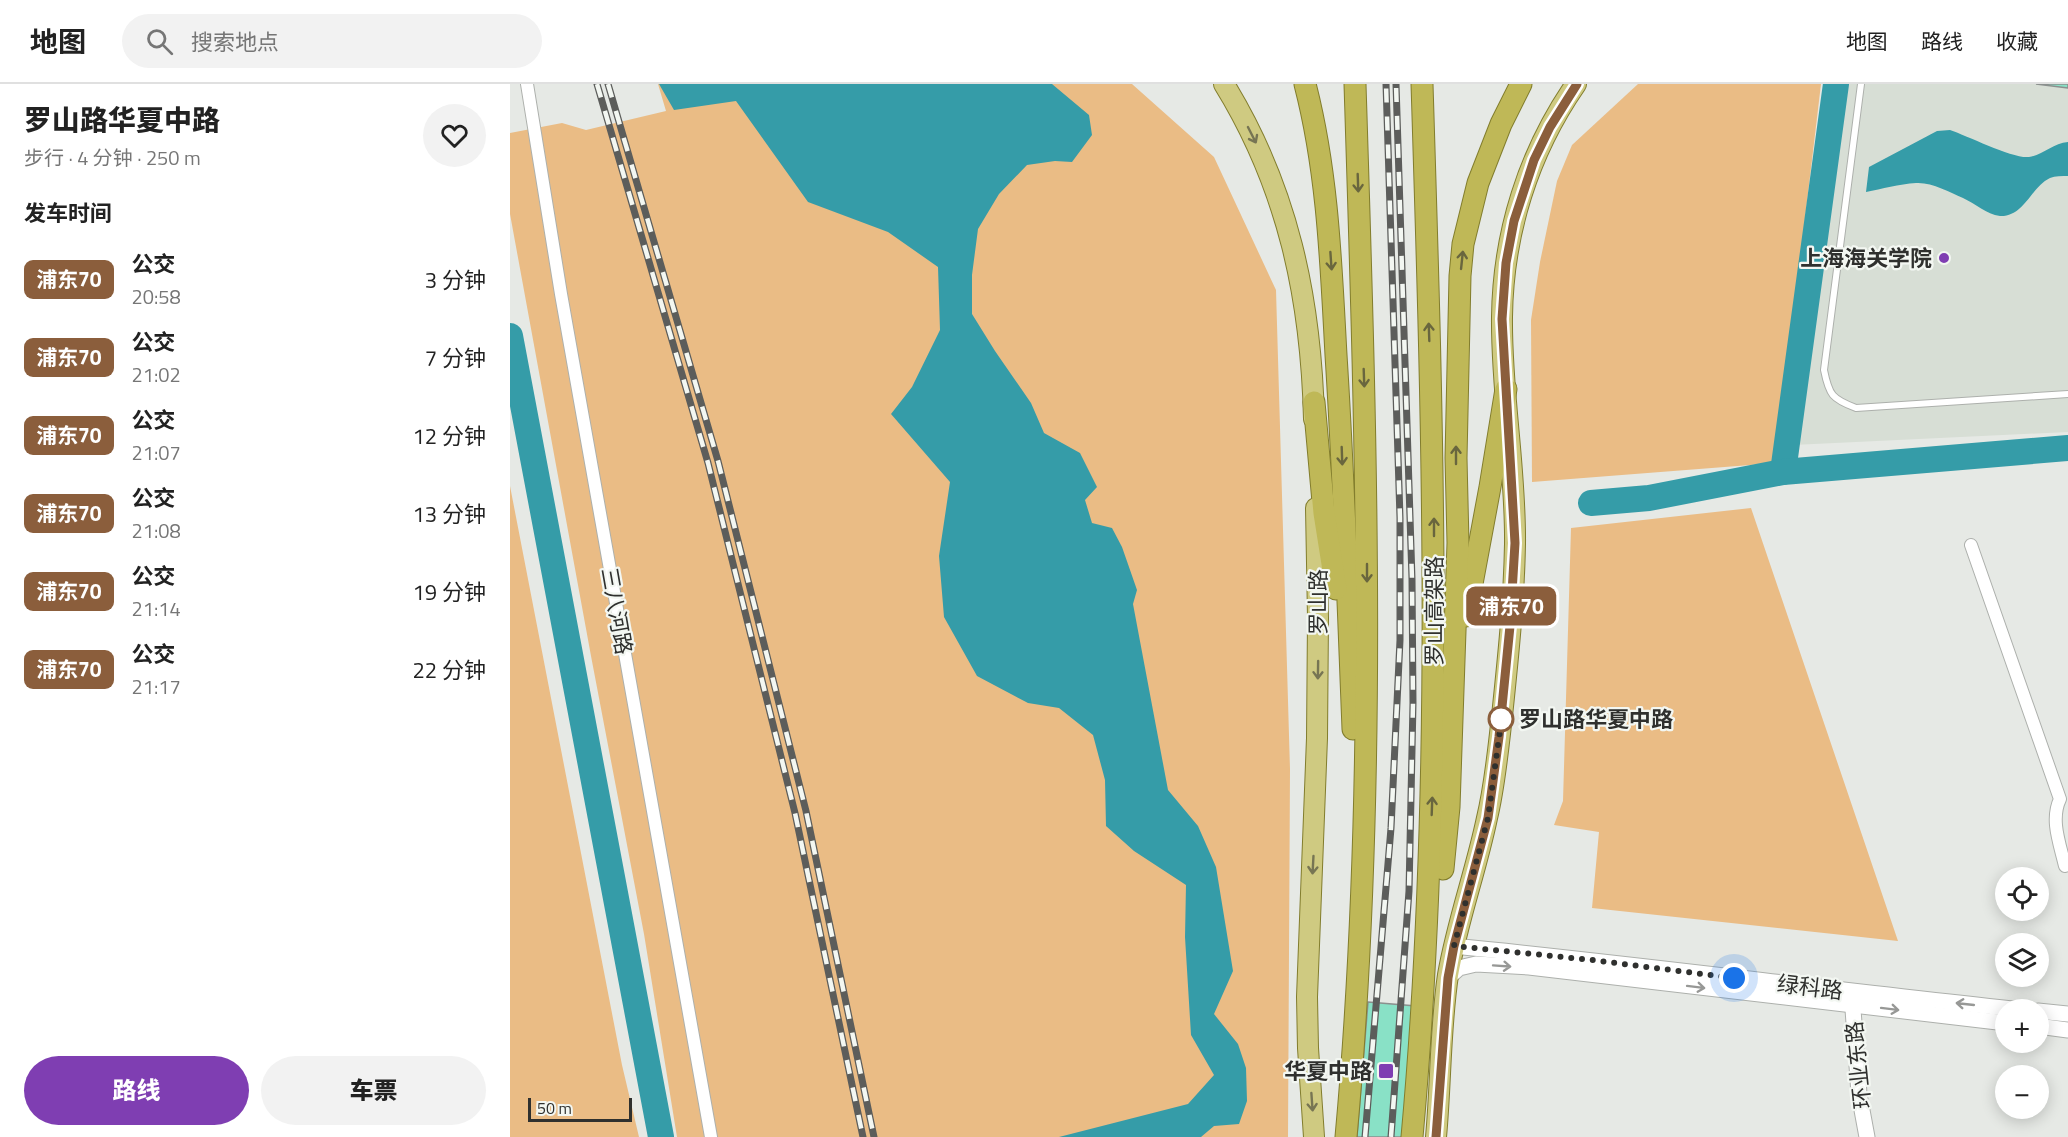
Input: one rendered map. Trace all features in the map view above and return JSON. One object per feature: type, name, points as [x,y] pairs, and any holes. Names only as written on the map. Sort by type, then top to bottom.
[{"type":"highway","points":[[1346,1137],[1363,874],[1367,659],[1367,523],[1355,84]]},
{"type":"highway","name":"罗山高架路","points":[[1413,1127],[1430,876],[1433,733],[1434,522],[1422,84]]},
{"type":"highway","points":[[1413,1127],[1448,819],[1458,543],[1456,458],[1460,276],[1463,244],[1470,212],[1489,154],[1521,84]]},
{"type":"highway","points":[[1489,154],[1537,84]]},
{"type":"highway","points":[[1306,88],[1321,161],[1330,255],[1340,413],[1355,756],[1348,1110]]},
{"type":"highway","points":[[1451,723],[1459,652],[1506,389]]},
{"type":"highway","points":[[1314,402],[1324,513],[1343,637],[1355,756]]},
{"type":"main road","name":"罗山路","points":[[1224,84],[1257,145],[1287,224],[1304,298],[1311,350],[1318,642],[1307,997],[1314,1137]]},
{"type":"main road","points":[[1436,1137],[1448,978],[1454,946],[1488,818],[1498,748],[1509,637],[1515,543],[1502,319],[1504,279],[1514,221],[1534,160],[1550,127],[1576,84]]},
{"type":"street","name":"三八河路","points":[[527,84],[561,294],[711,1137]]},
{"type":"street","points":[[1971,545],[2060,799],[2055,809],[2055,820],[2065,866]]},
{"type":"street","name":"绿科路","points":[[1454,946],[1604,961],[1995,1021]]},
{"type":"street","name":"绿科路","points":[[1448,978],[1460,968],[1476,964],[1852,999],[1995,1008]]},
{"type":"street","name":"环业东路","points":[[1852,999],[1859,1095],[1867,1137]]},
{"type":"street","points":[[2049,1012],[2068,1014]]},
{"type":"street","points":[[2049,1027],[2068,1030]]},
{"type":"lane","points":[[1861,84],[1824,370],[1828,391],[1842,403],[1856,408],[2068,394]]},
{"type":"shaded area","points":[[658,84],[1132,84],[1214,157],[1276,290],[1290,769],[1288,1137],[677,1137],[644,934],[510,214],[510,133],[562,123],[586,130],[666,111]]},
{"type":"shaded area","points":[[1638,84],[1821,84],[1776,463],[1532,482],[1531,320],[1540,262],[1557,181],[1572,145]]},
{"type":"shaded area","name":"上海海关学院","points":[[1843,84],[2068,84],[2068,432],[1793,445]]},
{"type":"shaded area","points":[[510,486],[622,1065],[639,1137],[510,1137]]},
{"type":"shaded area","points":[[1751,508],[1898,941],[1592,908],[1599,832],[1554,825],[1563,801],[1571,528]]},
{"type":"water","points":[[659,84],[1052,84],[1089,115],[1092,135],[1072,162],[1055,161],[1027,165],[999,194],[978,229],[972,275],[972,314],[1031,403],[1044,433],[1080,453],[1097,487],[1085,500],[1092,523],[1112,528],[1122,547],[1137,590],[1133,604],[1168,790],[1198,826],[1216,867],[1233,971],[1214,1014],[1238,1044],[1246,1068],[1247,1101],[1239,1124],[1214,1126],[1201,1137],[1059,1137],[1188,1104],[1214,1075],[1191,1035],[1185,937],[1186,885],[1134,851],[1106,826],[1105,780],[1093,735],[1059,708],[1028,703],[977,676],[944,617],[939,556],[950,482],[891,414],[912,387],[940,330],[938,267],[888,232],[808,202],[736,101],[674,110]]},
{"type":"water","points":[[1950,130],[2022,157],[2034,156],[2058,144],[2068,142],[2068,176],[2056,176],[2043,182],[2015,212],[2000,216],[1946,190],[1928,184],[1897,185],[1866,192],[1869,167],[1937,131]]},
{"type":"building","points":[[2036,84],[2068,84],[2068,88]]},
{"type":"building","name":"华夏中路","points":[[1368,1002],[1416,1006],[1405,1137],[1357,1137]]},
{"type":"waterway","points":[[1783,472],[1836,84]]},
{"type":"waterway","points":[[510,336],[661,1137]]},
{"type":"waterway","points":[[1591,503],[1649,498],[1783,472],[2068,448]]},
{"type":"railway","points":[[597,84],[708,463],[795,813],[863,1137]]},
{"type":"railway","points":[[608,84],[718,461],[806,811],[874,1137]]},
{"type":"railway","points":[[1365,1137],[1391,828],[1400,640],[1400,518],[1386,84]]},
{"type":"railway","points":[[1391,1137],[1409,891],[1413,703],[1412,579],[1396,84]]},
{"type":"bus line","name":"浦东70","points":[[1436,1137],[1448,978],[1475,862],[1488,818],[1497,758],[1510,626],[1515,543],[1502,319],[1508,247],[1534,160],[1550,127],[1577,84]]},
{"type":"place","name":"上海海关学院","points":[[1944,258]]},
{"type":"place","name":"罗山路华夏中路","points":[[1501,719]]},
{"type":"place","name":"华夏中路","points":[[1386,1071]]},
{"type":"route","points":[[1501,719],[1502,716],[1488,818],[1454,946],[1734,978]]}]
